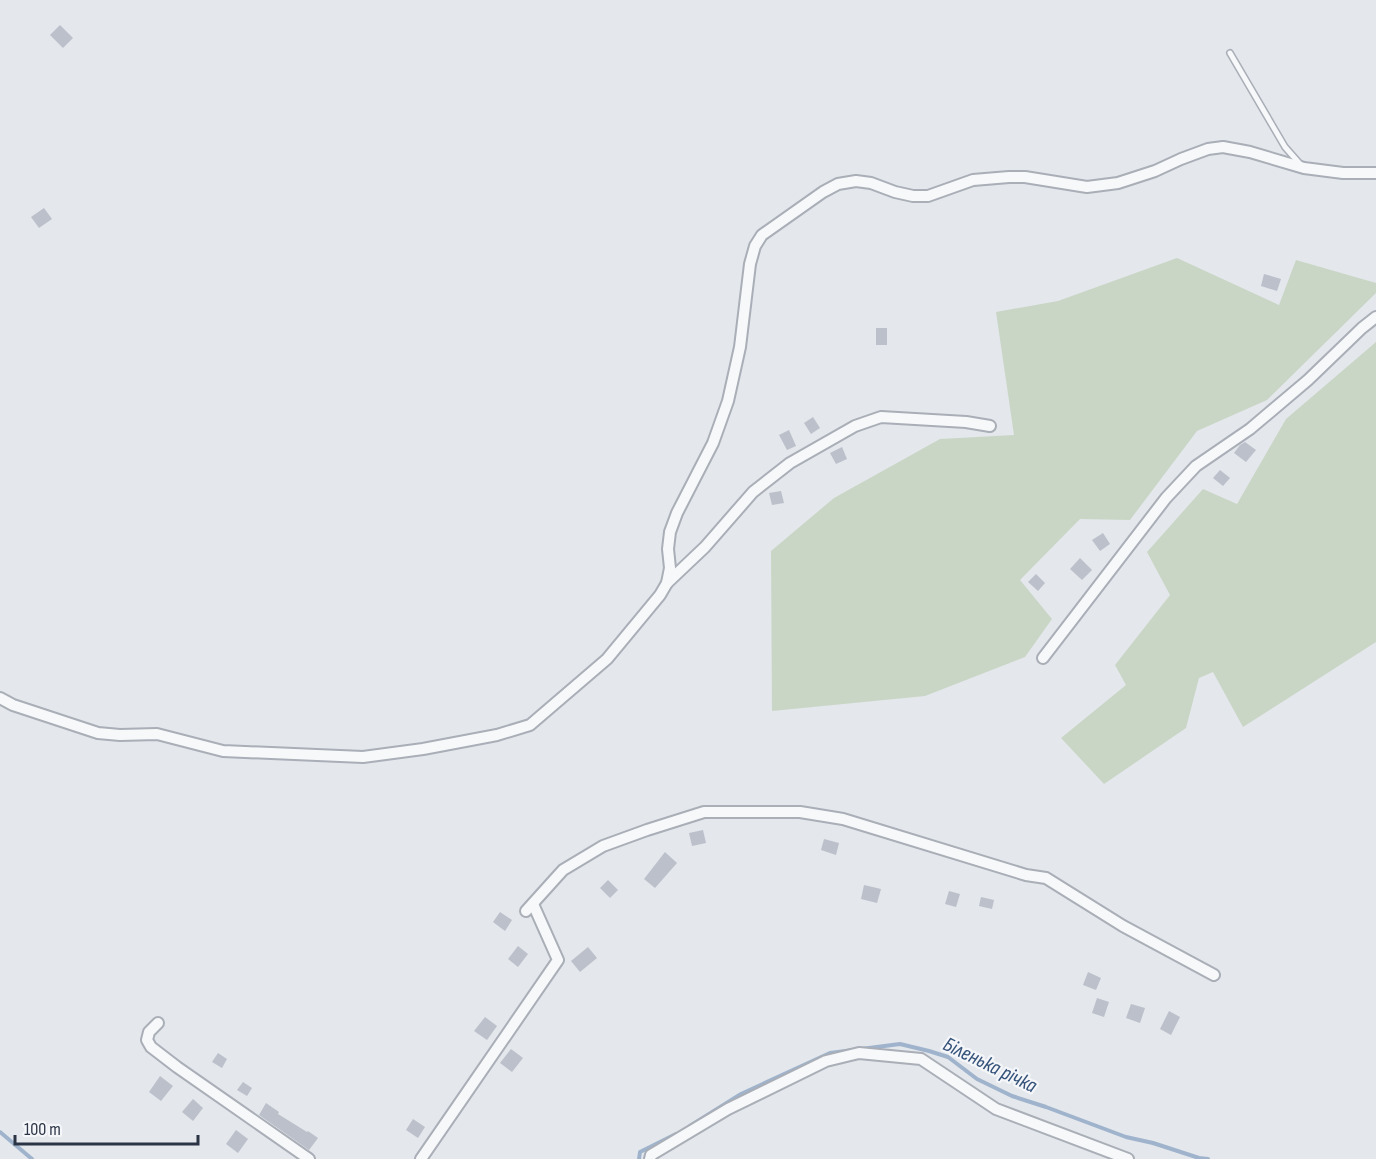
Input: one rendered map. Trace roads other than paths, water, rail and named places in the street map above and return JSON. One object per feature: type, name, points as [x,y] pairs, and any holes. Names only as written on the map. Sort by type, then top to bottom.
[{"type":"street","points":[[667,583],[670,568],[668,549],[670,532],[677,513],[713,443],[728,401],[740,347],[750,264],[755,246],[762,235],[822,192],[838,184],[856,181],[871,183],[904,194],[928,196],[973,180],[1001,177],[1025,177],[1087,187],[1118,183],[1155,171],[1208,149],[1223,147],[1250,152],[1304,168],[1343,173],[1376,173]]},
{"type":"street","points":[[1043,658],[1166,498],[1196,466],[1250,429],[1308,380],[1376,317]]},
{"type":"street","points":[[0,698],[22,708],[98,733],[157,734],[223,751],[363,757],[423,749],[497,735],[530,725],[607,660],[660,595],[667,583],[705,547],[753,492],[790,463],[855,426],[881,417],[966,422],[990,426]]},
{"type":"street","points":[[422,1159],[558,960],[530,907],[563,870],[603,846],[704,812],[800,812],[843,819],[1026,875],[1046,878],[1123,926],[1214,975]]},
{"type":"street","points":[[158,1023],[149,1032],[147,1040],[151,1047],[309,1159]]},
{"type":"street","points":[[650,1159],[651,1155],[737,1104],[826,1060],[860,1053],[921,1059],[996,1109],[1128,1159]]},
{"type":"lane","points":[[1230,53],[1285,147],[1304,168]]},
{"type":"waterway","name":"Біленька річка","points":[[690,1126],[741,1094],[830,1053],[900,1044],[948,1057],[977,1079],[1012,1096],[1126,1137],[1208,1159]]},
{"type":"waterway","name":"Біленька річка","points":[[0,1132],[32,1159]]},
{"type":"waterway","name":"Біленька річка","points":[[639,1159],[640,1152],[676,1134]]}]
